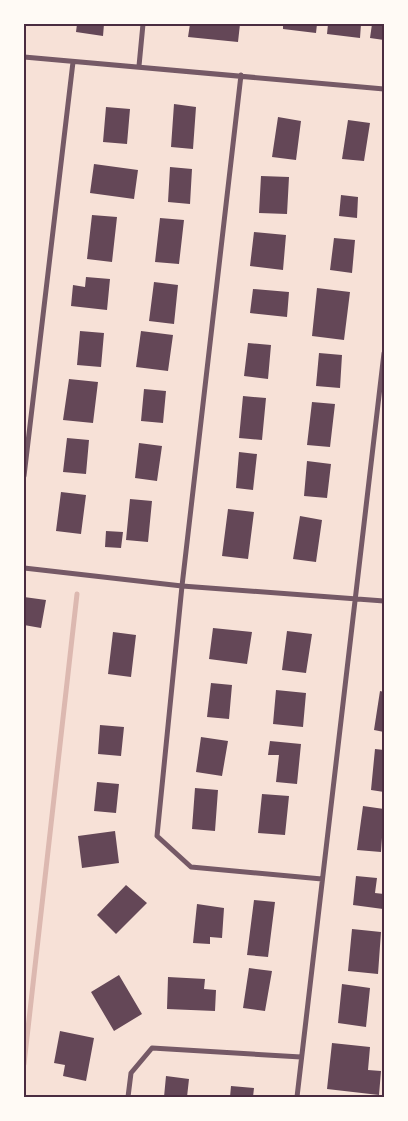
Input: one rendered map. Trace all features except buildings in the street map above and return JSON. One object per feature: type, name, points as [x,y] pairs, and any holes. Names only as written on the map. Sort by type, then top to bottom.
[{"type":"street","points":[[139,66],[144,24]]},
{"type":"street","points":[[24,57],[384,89]]},
{"type":"street","points":[[24,476],[73,62]]},
{"type":"street","points":[[241,75],[182,586],[157,836],[191,867],[322,879]]},
{"type":"street","points":[[297,1097],[356,599],[382,400],[384,353]]},
{"type":"street","points":[[24,568],[182,586],[384,602]]},
{"type":"street","points":[[128,1097],[131,1073],[152,1048],[301,1057]]},
{"type":"waterway","points":[[24,1064],[77,594]]}]
